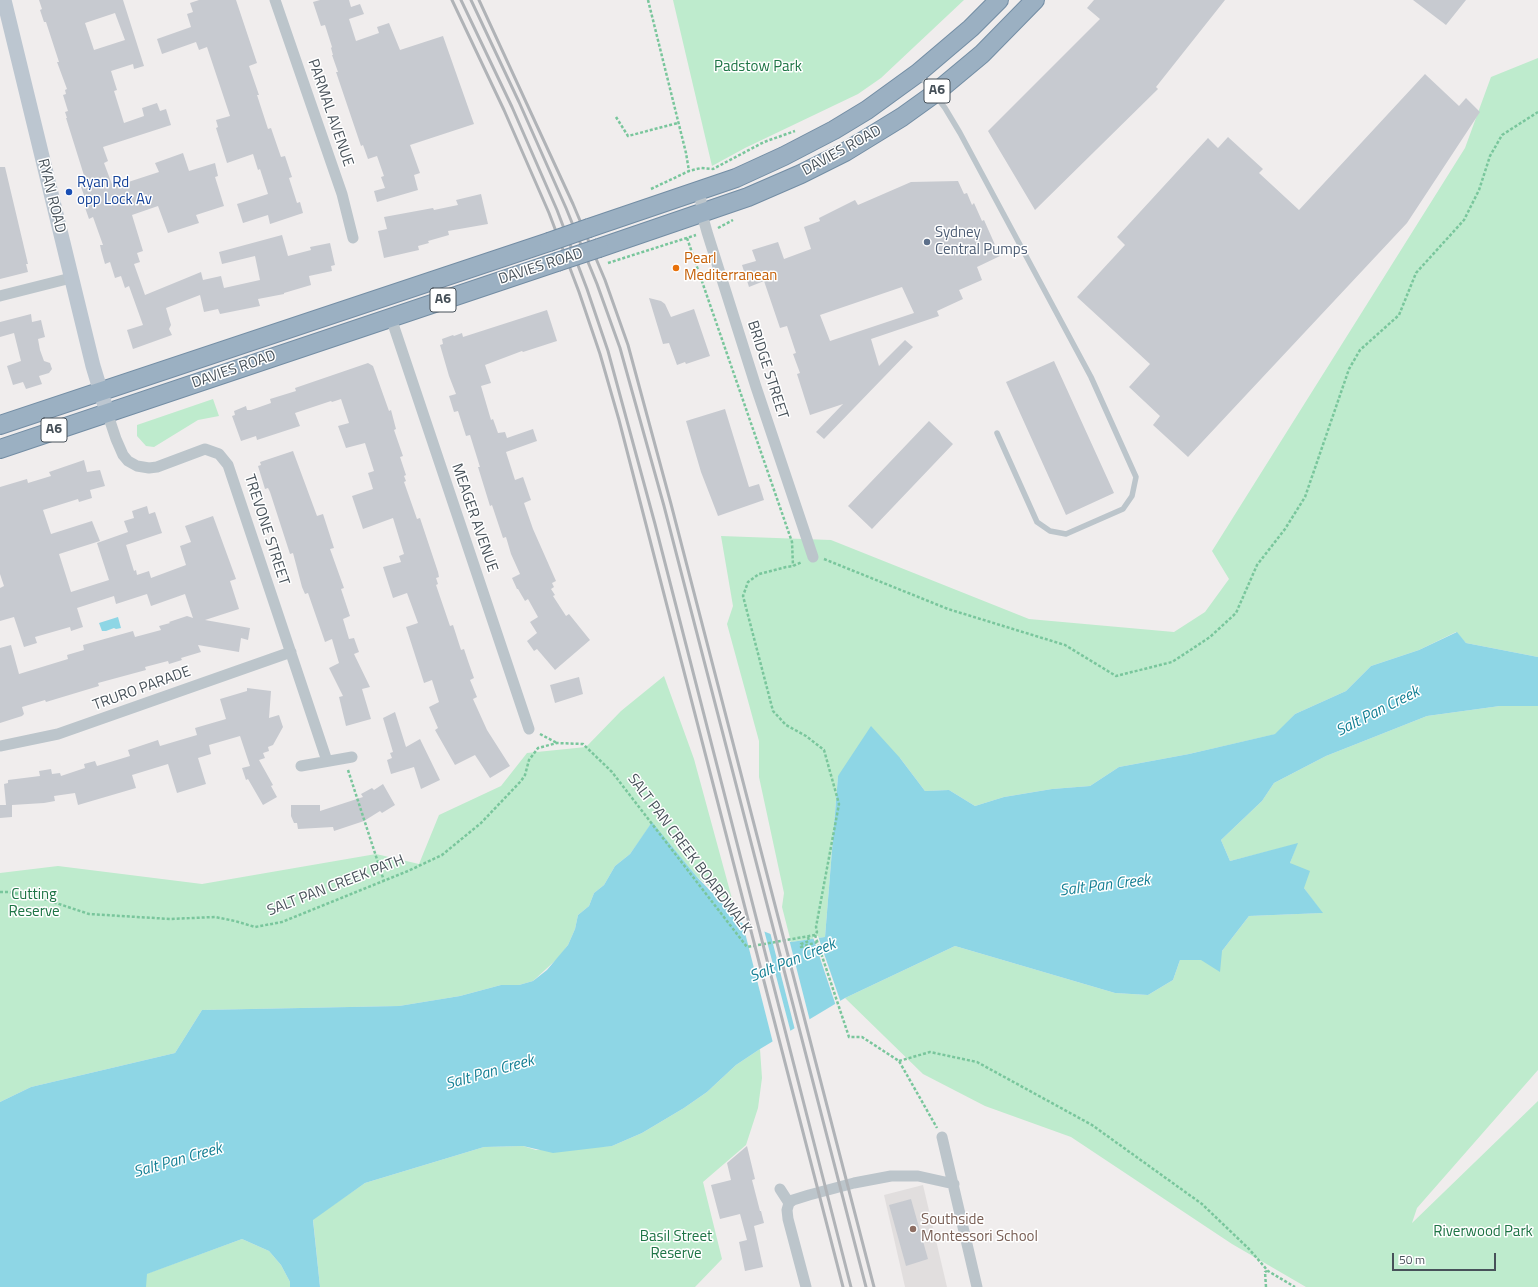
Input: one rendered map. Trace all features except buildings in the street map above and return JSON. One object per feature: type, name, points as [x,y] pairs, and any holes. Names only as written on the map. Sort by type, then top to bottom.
[{"type":"highway","name":"DAVIES ROAD","points":[[0,425],[700,191],[761,167],[808,145],[866,110],[918,74],[971,28],[999,0]]},
{"type":"highway","name":"DAVIES ROAD","points":[[0,449],[702,214],[778,184],[845,152],[902,117],[934,94],[982,54],[1035,0]]},
{"type":"highway","points":[[356,306],[376,311],[391,318]]},
{"type":"main road","name":"RYAN ROAD","points":[[4,0],[94,371],[107,412]]},
{"type":"street","name":"PARMAL AVENUE","points":[[275,0],[342,194],[353,238]]},
{"type":"street","name":"BRIDGE STREET","points":[[700,191],[702,214],[756,387],[813,557]]},
{"type":"street","points":[[0,296],[71,278]]},
{"type":"street","name":"MEAGER AVENUE","points":[[391,318],[528,729]]},
{"type":"street","name":"TREVONE STREET","points":[[107,412],[116,439],[124,455],[128,461],[137,466],[148,468],[157,467],[205,449],[219,454],[224,458],[232,474],[328,761]]},
{"type":"street","name":"TRURO PARADE","points":[[0,746],[58,734],[291,652]]},
{"type":"street","points":[[301,766],[348,758]]},
{"type":"street","points":[[942,1137],[977,1287]]},
{"type":"street","points":[[806,1287],[786,1210],[789,1203],[793,1200],[861,1182],[891,1176],[918,1176],[954,1184]]},
{"type":"street","points":[[780,1189],[789,1203]]},
{"type":"lane","points":[[918,74],[945,108],[960,134],[1091,377],[1136,477],[1132,496],[1123,509],[1066,534],[1050,531],[1037,522],[997,432]]},
{"type":"path","points":[[648,0],[689,171],[701,168],[713,168],[764,142],[796,131]]},
{"type":"path","points":[[616,117],[628,136],[678,123]]},
{"type":"path","points":[[687,238],[792,542],[793,566]]},
{"type":"path","points":[[528,729],[558,744]]},
{"type":"path","points":[[806,736],[824,750],[839,804],[816,927],[817,932],[815,935],[849,1037],[862,1037],[899,1062],[942,1137]]},
{"type":"path","name":"SALT PAN CREEK PATH","points":[[0,892],[9,892],[41,898],[89,914],[170,919],[215,917],[255,927],[282,922],[408,871],[442,855],[481,823],[521,781],[529,760],[538,748],[558,744],[583,744]]},
{"type":"path","name":"SALT PAN CREEK BOARDWALK","points":[[583,744],[612,772],[747,947],[815,935]]},
{"type":"path","points":[[348,758],[384,881]]},
{"type":"path","points":[[808,937],[809,941],[800,944],[801,947],[817,942]]},
{"type":"path","points":[[899,1062],[930,1052],[977,1062],[1092,1125],[1202,1204],[1249,1249],[1268,1271],[1295,1287]]},
{"type":"path","points":[[1266,1287],[1265,1272],[1268,1271]]},
{"type":"shaded area","name":"Southside Montessori School","points":[[923,1185],[947,1287],[905,1287],[884,1195]]},
{"type":"green space","name":"Padstow Park","points":[[673,0],[964,0],[881,78],[858,94],[745,148],[712,166]]},
{"type":"green space","points":[[1538,58],[1538,657],[1466,643],[1456,632],[1419,650],[1371,666],[1346,691],[1295,714],[1276,734],[1189,754],[1119,767],[1090,786],[1052,789],[1004,797],[975,806],[949,790],[925,791],[900,758],[838,776],[825,937],[791,942],[782,907],[784,893],[759,777],[759,741],[727,624],[733,606],[721,536],[831,540],[1029,619],[1174,632],[1205,612],[1229,579],[1212,551],[1465,148],[1491,77]]},
{"type":"green space","points":[[213,399],[219,416],[198,420],[154,447],[146,446],[137,436],[137,425]]},
{"type":"green space","name":"Cutting Reserve","points":[[664,676],[694,759],[734,906],[697,877],[652,823],[630,854],[615,866],[604,885],[594,893],[589,906],[578,915],[575,929],[568,945],[558,958],[533,981],[519,985],[501,985],[460,996],[399,1006],[202,1010],[175,1053],[31,1087],[0,1102],[0,873],[58,866],[202,884],[376,854],[419,864],[439,815],[501,786],[527,753],[586,747],[621,711]]},
{"type":"green space","name":"Riverwood Park","points":[[1500,706],[1538,706],[1538,1070],[1417,1208],[1412,1223],[1538,1101],[1538,1287],[1306,1287],[1232,1244],[1071,1137],[985,1106],[923,1074],[845,998],[955,946],[1115,993],[1148,995],[1173,980],[1180,960],[1201,960],[1222,951],[1249,916],[1322,913],[1304,888],[1290,863],[1297,844],[1230,861],[1221,840],[1262,801],[1274,783],[1326,756],[1427,716]]},
{"type":"green space","name":"Basil Street Reserve","points":[[760,1049],[762,1078],[758,1108],[746,1145],[703,1182],[722,1259],[695,1287],[320,1287],[313,1219],[365,1183],[484,1147],[523,1146],[536,1150],[612,1146],[642,1133],[684,1108],[707,1092],[736,1065]]},
{"type":"green space","points":[[242,1239],[269,1251],[281,1265],[290,1282],[290,1287],[146,1287],[146,1274]]},
{"type":"water","points":[[118,617],[121,628],[102,631],[99,623]]},
{"type":"water","name":"Salt Pan Creek","points":[[1457,632],[1466,643],[1538,657],[1538,706],[1500,706],[1427,716],[1326,756],[1274,783],[1262,801],[1221,840],[1230,861],[1298,843],[1290,863],[1310,871],[1304,888],[1323,913],[1249,916],[1222,951],[1220,972],[1201,960],[1180,960],[1173,980],[1148,995],[1115,993],[955,946],[845,998],[736,1065],[707,1092],[684,1108],[642,1133],[612,1146],[553,1153],[523,1146],[484,1147],[365,1183],[313,1220],[320,1287],[290,1287],[290,1282],[281,1265],[269,1251],[242,1239],[147,1274],[146,1287],[0,1287],[0,1102],[31,1087],[175,1053],[202,1010],[399,1006],[460,996],[501,985],[519,985],[533,981],[547,970],[568,945],[575,929],[578,915],[589,906],[594,893],[604,885],[615,866],[630,854],[652,822],[697,877],[740,922],[791,942],[825,937],[838,776],[871,726],[900,758],[925,791],[949,790],[975,806],[1004,797],[1052,789],[1090,786],[1119,767],[1189,754],[1275,734],[1295,714],[1346,691],[1371,666],[1419,650]]},
{"type":"pier","points":[[742,921],[764,930],[791,1033],[773,1043]]},
{"type":"pier","points":[[770,932],[789,939],[810,1021],[795,1030]]},
{"type":"pier","points":[[818,936],[841,1003],[836,1006],[813,937]]},
{"type":"railway","points":[[452,0],[504,110],[549,213],[579,292],[600,354],[619,420],[843,1287]]},
{"type":"railway","points":[[461,0],[512,107],[557,210],[587,289],[608,351],[655,524],[851,1287]]},
{"type":"railway","points":[[471,0],[519,102],[566,208],[597,284],[620,348],[664,506],[866,1287]]},
{"type":"railway","points":[[479,0],[573,204],[605,280],[628,345],[671,504],[874,1287]]},
{"type":"place","name":"Ryan Rd opp Lock Av","points":[[69,192]]},
{"type":"place","name":"Sydney Central Pumps","points":[[927,242]]},
{"type":"place","name":"Pearl Mediterranean","points":[[676,268]]},
{"type":"place","name":"Southside Montessori School","points":[[913,1229]]}]
